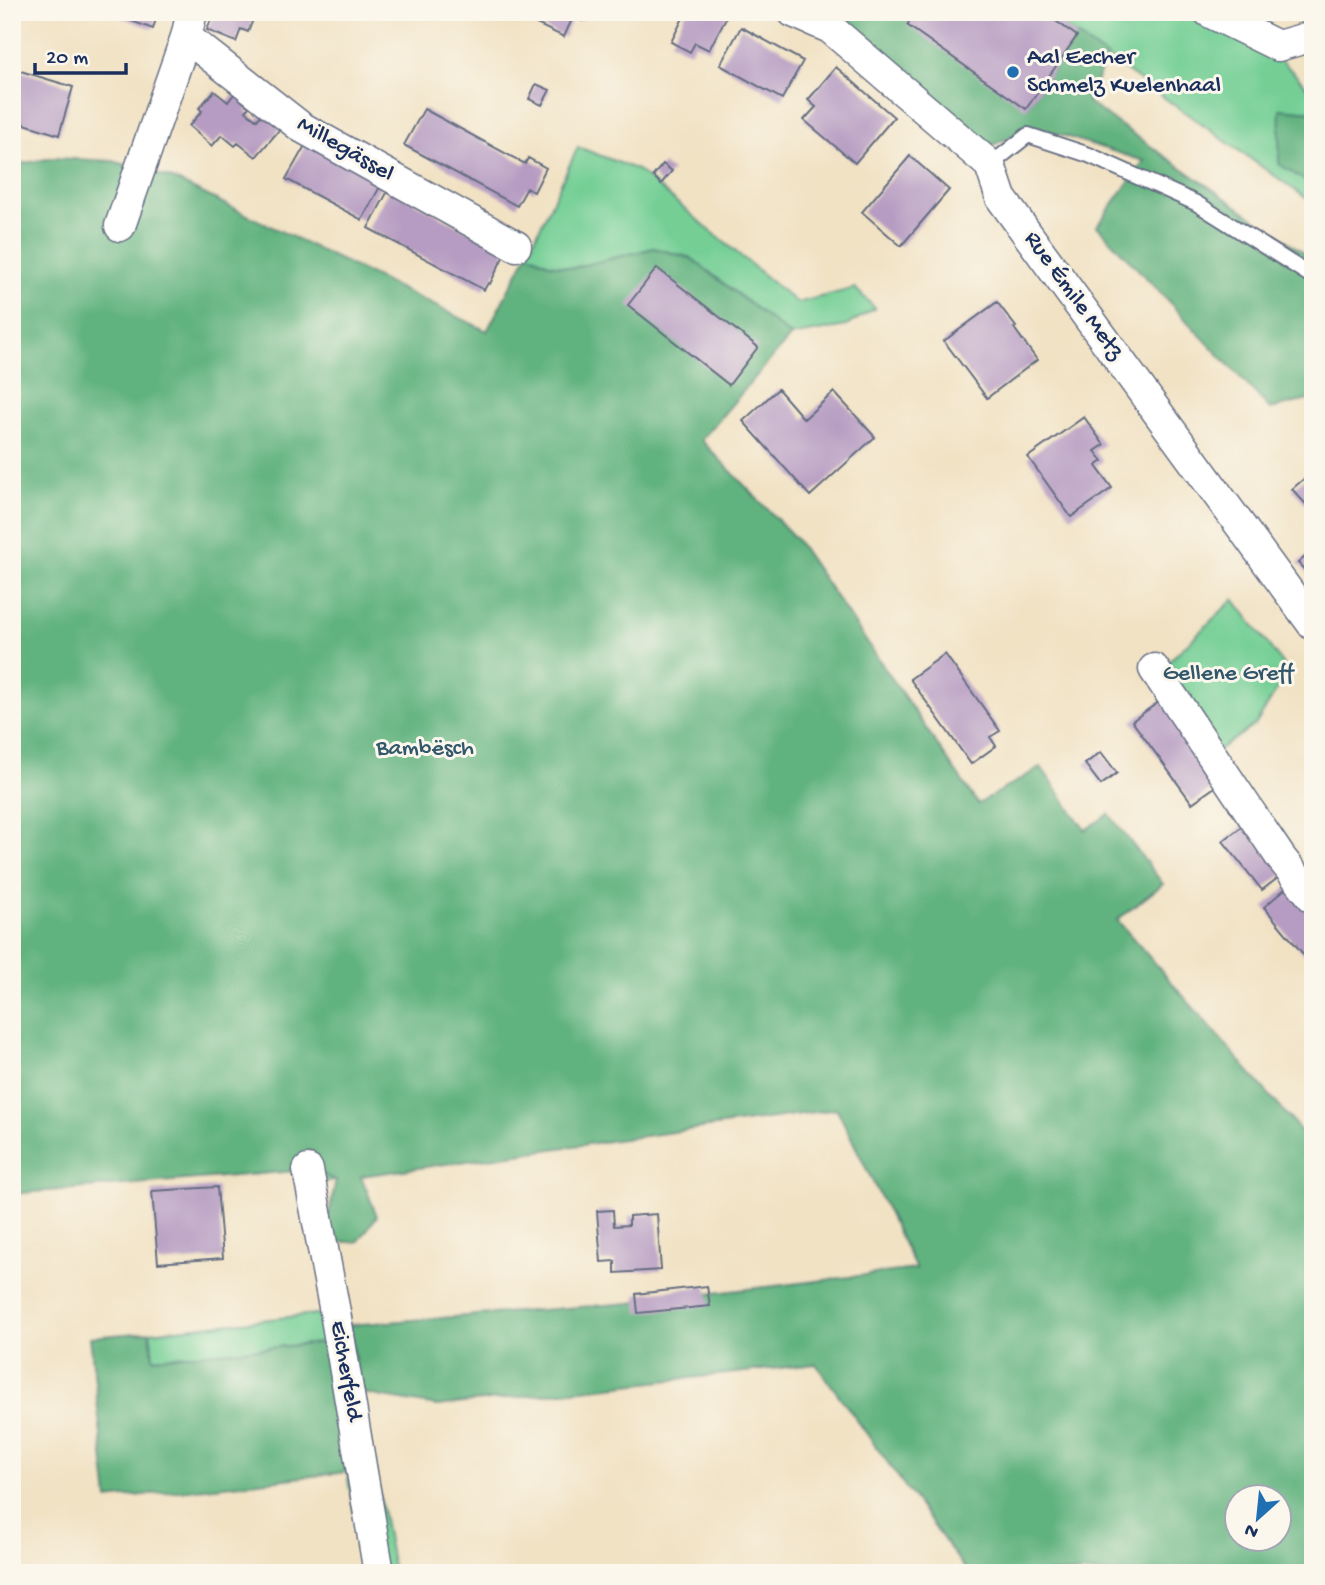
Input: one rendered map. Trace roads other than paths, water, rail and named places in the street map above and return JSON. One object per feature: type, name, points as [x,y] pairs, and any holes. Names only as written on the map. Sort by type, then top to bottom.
[{"type":"street","points":[[793,12],[830,28],[990,165]]},
{"type":"street","points":[[1209,12],[1278,46],[1313,36]]},
{"type":"street","name":"Millegässel","points":[[120,226],[189,25],[301,127],[516,246]]},
{"type":"street","name":"Rue Émile Metz","points":[[990,165],[1001,198],[1313,625]]},
{"type":"street","points":[[1154,670],[1281,858],[1313,898]]},
{"type":"street","name":"Eicherfeld","points":[[308,1170],[379,1573]]},
{"type":"lane","points":[[990,165],[1028,135],[1089,156],[1196,203],[1313,277]]},
{"type":"place","name":"Aal Eecher Schmelz Kuelenhaal","points":[[1013,72]]},
{"type":"park label","name":"Gellene Greff","points":[[1228,674]]},
{"type":"park label","name":"Bambësch","points":[[425,749]]}]
